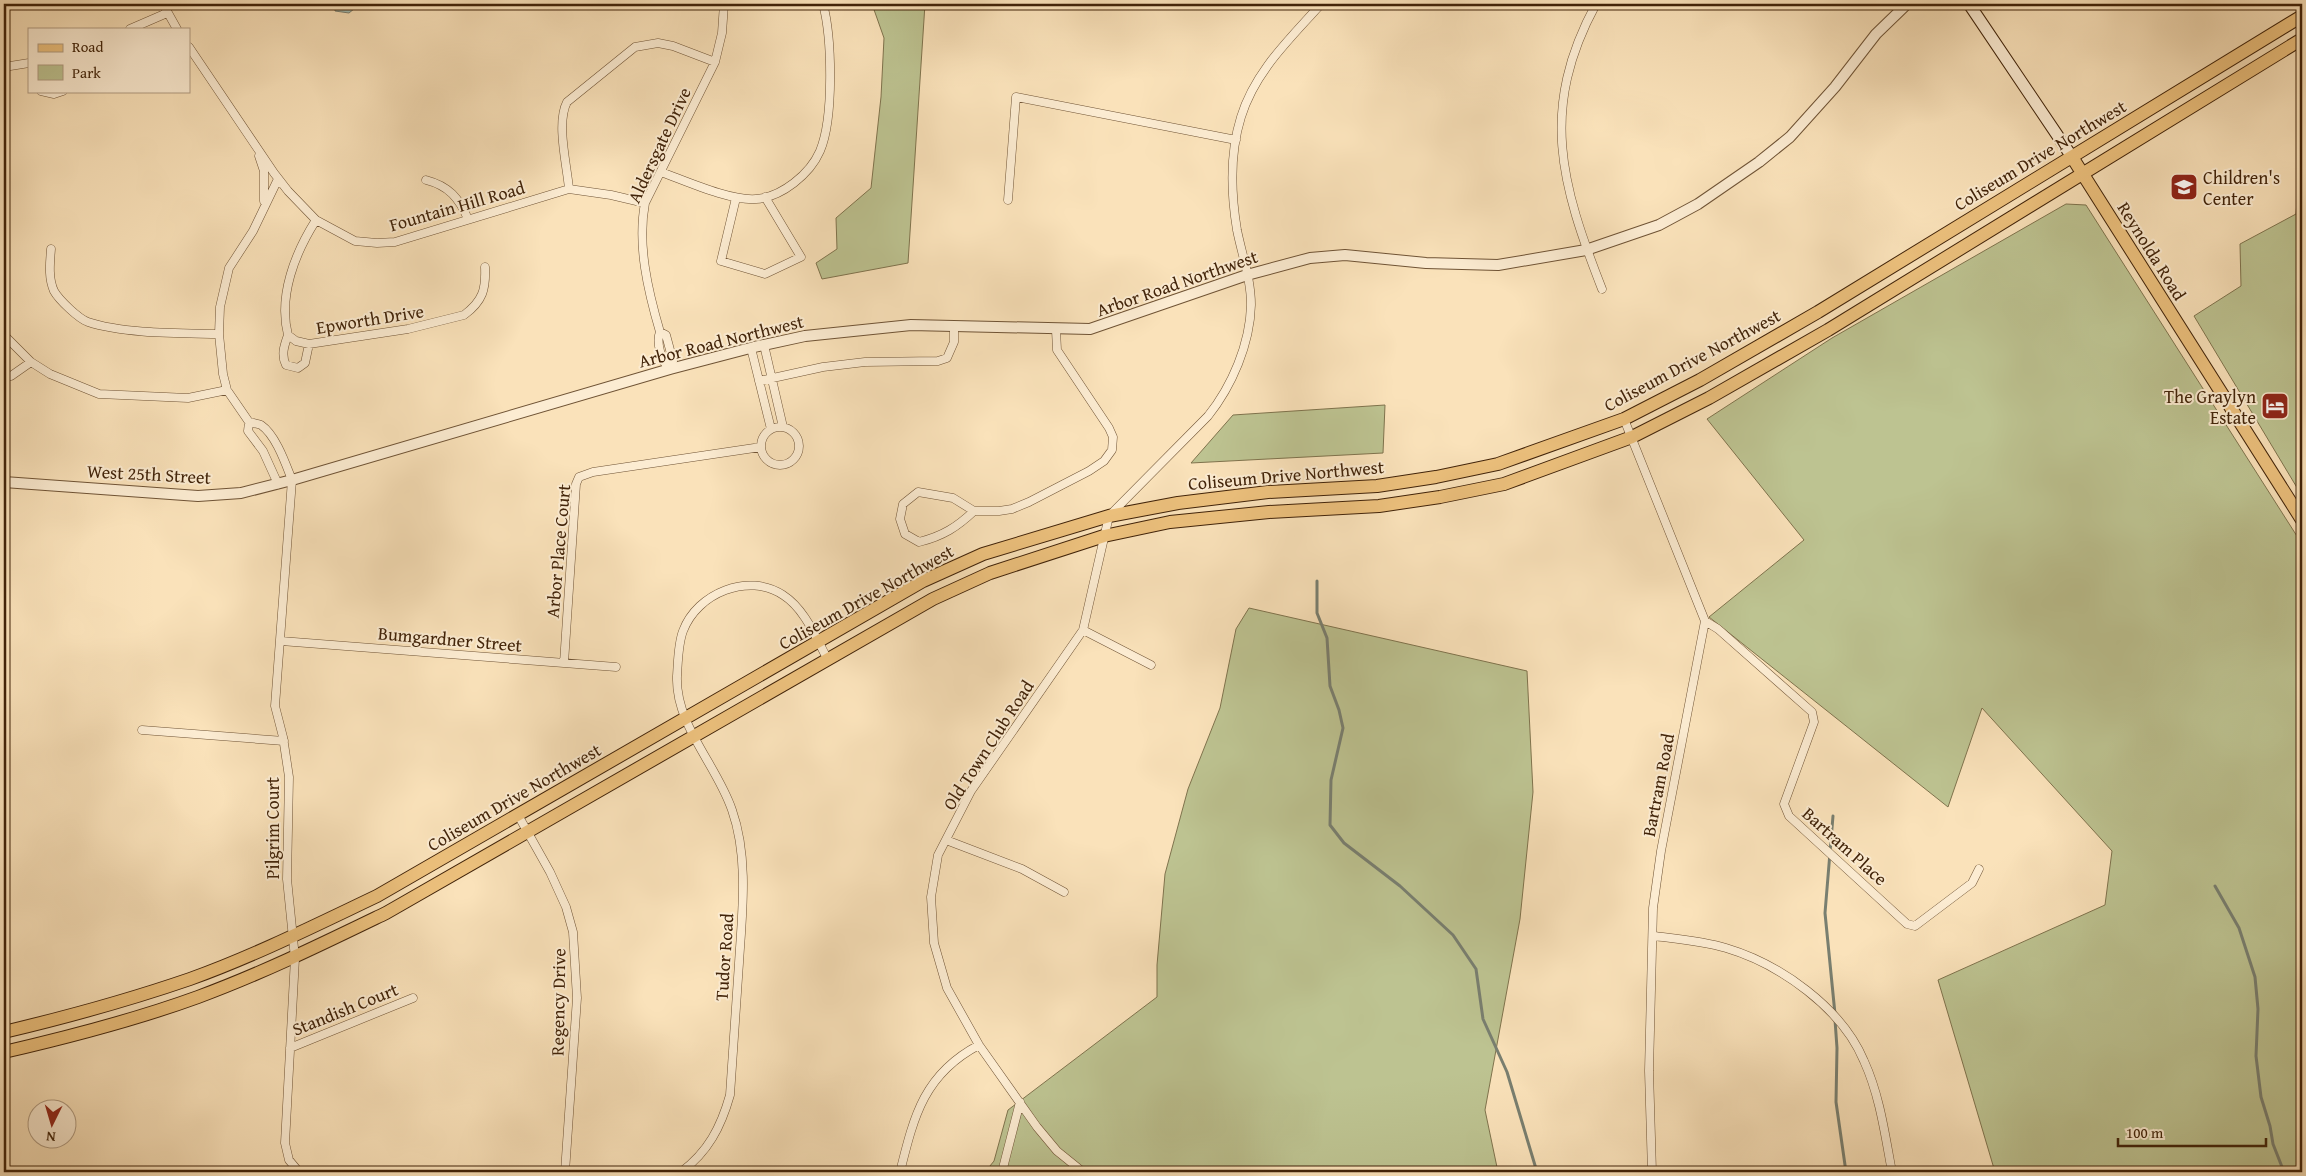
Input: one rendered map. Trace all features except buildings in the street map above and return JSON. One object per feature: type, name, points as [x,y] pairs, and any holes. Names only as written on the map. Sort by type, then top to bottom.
[{"type":"main road","name":"Reynolda Road","points":[[1969,4],[2072,156],[2302,520]]},
{"type":"main road","name":"Coliseum Drive Northwest","points":[[4,1032],[71,1016],[191,978],[292,937],[377,896],[923,581],[983,554],[1108,516],[1178,503],[1268,492],[1377,486],[1436,477],[1498,464],[1624,419],[1700,380],[1818,312],[2302,16]]},
{"type":"main road","name":"Coliseum Drive Northwest","points":[[4,1052],[76,1036],[140,1016],[198,997],[294,958],[386,913],[933,599],[990,573],[1104,536],[1170,522],[1269,512],[1379,506],[1440,497],[1504,484],[1632,437],[1709,398],[1828,330],[2302,39]]},
{"type":"street","points":[[163,4],[176,28]]},
{"type":"street","name":"Aldersgate Drive","points":[[670,369],[664,364],[658,338],[660,332],[645,267],[642,218],[646,203],[715,62],[722,33],[724,4]]},
{"type":"street","points":[[661,172],[736,198],[756,199],[775,194],[787,188],[799,177],[819,152],[825,136],[829,100],[829,49],[823,4]]},
{"type":"street","points":[[1108,516],[1219,402],[1239,362],[1250,305],[1247,275],[1234,203],[1232,176],[1241,117],[1257,80],[1275,54],[1321,4]]},
{"type":"street","points":[[1596,4],[1570,62],[1563,97],[1561,120],[1566,181],[1586,250],[1602,289]]},
{"type":"street","name":"Arbor Road Northwest","points":[[292,480],[670,369],[764,345],[857,330],[911,325],[1056,330],[1090,329],[1279,265],[1328,255],[1489,266],[1586,250],[1659,225],[1698,204],[1759,162],[1790,136],[1835,87],[1876,34],[1907,4]]},
{"type":"street","points":[[132,28],[167,13]]},
{"type":"street","points":[[569,190],[562,123],[563,110],[567,102],[635,46],[646,44],[673,46],[715,62]]},
{"type":"street","name":"Fountain Hill Road","points":[[190,48],[278,179],[316,220],[355,240],[377,244],[417,237],[468,219],[569,190],[611,194],[646,203]]},
{"type":"street","points":[[4,67],[28,63]]},
{"type":"street","points":[[45,92],[54,94],[60,92]]},
{"type":"street","points":[[1008,200],[1016,97],[1236,140]]},
{"type":"street","points":[[256,147],[264,171],[265,194],[262,209]]},
{"type":"street","points":[[278,179],[253,231],[229,268],[220,307],[219,334],[223,374],[228,390],[249,422],[248,431],[266,457],[278,484]]},
{"type":"street","points":[[426,180],[437,183],[456,195],[468,219]]},
{"type":"street","points":[[736,198],[721,261],[765,274],[802,257],[765,197]]},
{"type":"street","points":[[309,344],[305,363],[298,368],[286,365],[283,359],[288,335],[286,313],[292,269],[304,240],[316,220]]},
{"type":"street","points":[[51,249],[50,274],[54,292],[74,313],[87,322],[155,332],[219,334]]},
{"type":"street","name":"Epworth Drive","points":[[288,335],[296,341],[309,344],[408,329],[464,315],[471,310],[484,290],[485,267]]},
{"type":"street","points":[[760,381],[823,367],[865,362],[938,361],[947,358],[952,350],[954,326]]},
{"type":"street","points":[[974,511],[955,528],[937,538],[919,542],[905,534],[900,519],[903,504],[918,492],[954,498],[974,511],[999,511],[1029,502],[1089,471],[1104,461],[1112,450],[1113,441],[1109,428],[1057,350],[1056,330]]},
{"type":"street","points":[[4,335],[31,362],[71,385],[99,394],[188,398],[228,390]]},
{"type":"street","points":[[764,345],[783,427]]},
{"type":"street","points":[[751,348],[771,429]]},
{"type":"street","points":[[4,378],[11,376],[31,362]]},
{"type":"street","points":[[1624,419],[1705,621]]},
{"type":"street","points":[[249,422],[261,425],[279,450],[292,480]]},
{"type":"street","points":[[783,427],[789,429],[798,438],[798,451],[791,461],[785,464],[773,463],[764,456],[761,447],[762,438],[771,429],[783,427]]},
{"type":"street","name":"Arbor Place Court","points":[[564,663],[576,484],[579,477],[593,472],[761,447]]},
{"type":"street","points":[[266,457],[279,450]]},
{"type":"street","name":"West 25th Street","points":[[4,482],[198,496],[241,493],[292,480]]},
{"type":"street","name":"Pilgrim Court","points":[[292,480],[275,706],[284,741],[288,777],[287,879],[294,958],[285,1143],[289,1160],[299,1172]]},
{"type":"street","name":"Old Town Club Road","points":[[1083,1172],[1057,1150],[1041,1131],[978,1045],[947,988],[934,943],[931,897],[938,855],[971,792],[1083,630],[1108,516]]},
{"type":"street","name":"Tudor Road","points":[[683,1172],[707,1148],[722,1121],[730,1095],[742,928],[743,866],[732,810],[685,719],[677,693],[681,639],[690,618],[708,599],[729,589],[742,586],[769,588],[785,596],[796,605],[828,660]]},
{"type":"street","name":"Bartram Place","points":[[1705,621],[1718,629],[1812,712],[1814,722],[1784,804],[1789,816],[1908,924],[1915,926],[1972,883],[1980,869]]},
{"type":"street","name":"Bartram Road","points":[[1652,1172],[1649,1071],[1654,936],[1653,908],[1661,851],[1705,621]]},
{"type":"street","points":[[1083,630],[1151,665]]},
{"type":"street","name":"Bumgardner Street","points":[[281,641],[616,667]]},
{"type":"street","points":[[142,730],[284,741]]},
{"type":"street","name":"Regency Drive","points":[[518,815],[550,872],[566,908],[573,932],[577,998],[566,1172]]},
{"type":"street","points":[[946,840],[1022,869],[1064,892]]},
{"type":"street","points":[[1654,936],[1708,944],[1742,954],[1790,978],[1831,1014],[1848,1034],[1864,1061],[1872,1083],[1892,1172]]},
{"type":"street","name":"Standish Court","points":[[290,1048],[413,998]]},
{"type":"street","points":[[900,1172],[910,1130],[922,1101],[949,1065],[963,1053],[978,1045]]},
{"type":"street","points":[[1002,1172],[1020,1102]]},
{"type":"green space","points":[[872,4],[925,4],[908,263],[822,279],[816,263],[837,249],[836,218],[871,188],[881,97],[884,38]]},
{"type":"green space","name":"The Graylyn Estate","points":[[2302,163],[2302,496],[2194,316],[2241,286],[2240,244],[2296,214],[2300,165]]},
{"type":"green space","points":[[2066,204],[2086,205],[2302,544],[2302,1172],[1995,1172],[1938,980],[2105,905],[2112,851],[1982,708],[1948,807],[1709,617],[1804,540],[1707,419],[1832,338]]},
{"type":"green space","points":[[1385,405],[1383,453],[1191,463],[1233,415]]},
{"type":"green space","points":[[1249,608],[1527,671],[1533,792],[1520,919],[1485,1110],[1498,1172],[985,1172],[994,1161],[1008,1110],[1157,997],[1157,965],[1165,874],[1188,789],[1220,708],[1236,629]]},
{"type":"water","points":[[338,4],[360,4],[349,13],[335,11],[335,6]]},
{"type":"waterway","points":[[1317,581],[1317,613],[1327,638],[1330,686],[1339,710],[1343,728],[1331,780],[1330,825],[1344,843],[1400,886],[1453,935],[1476,969],[1483,1019],[1507,1072],[1537,1172]]},
{"type":"waterway","points":[[1833,816],[1825,913],[1835,1014]]},
{"type":"waterway","points":[[2215,886],[2239,928],[2255,977],[2258,1009],[2256,1056],[2261,1097],[2270,1126],[2273,1144],[2284,1172]]},
{"type":"waterway","points":[[1835,1020],[1837,1048],[1836,1102],[1846,1172]]},
{"type":"place","name":"Children's Center","points":[[2184,187]]},
{"type":"place","name":"The Graylyn Estate","points":[[2275,406]]}]
